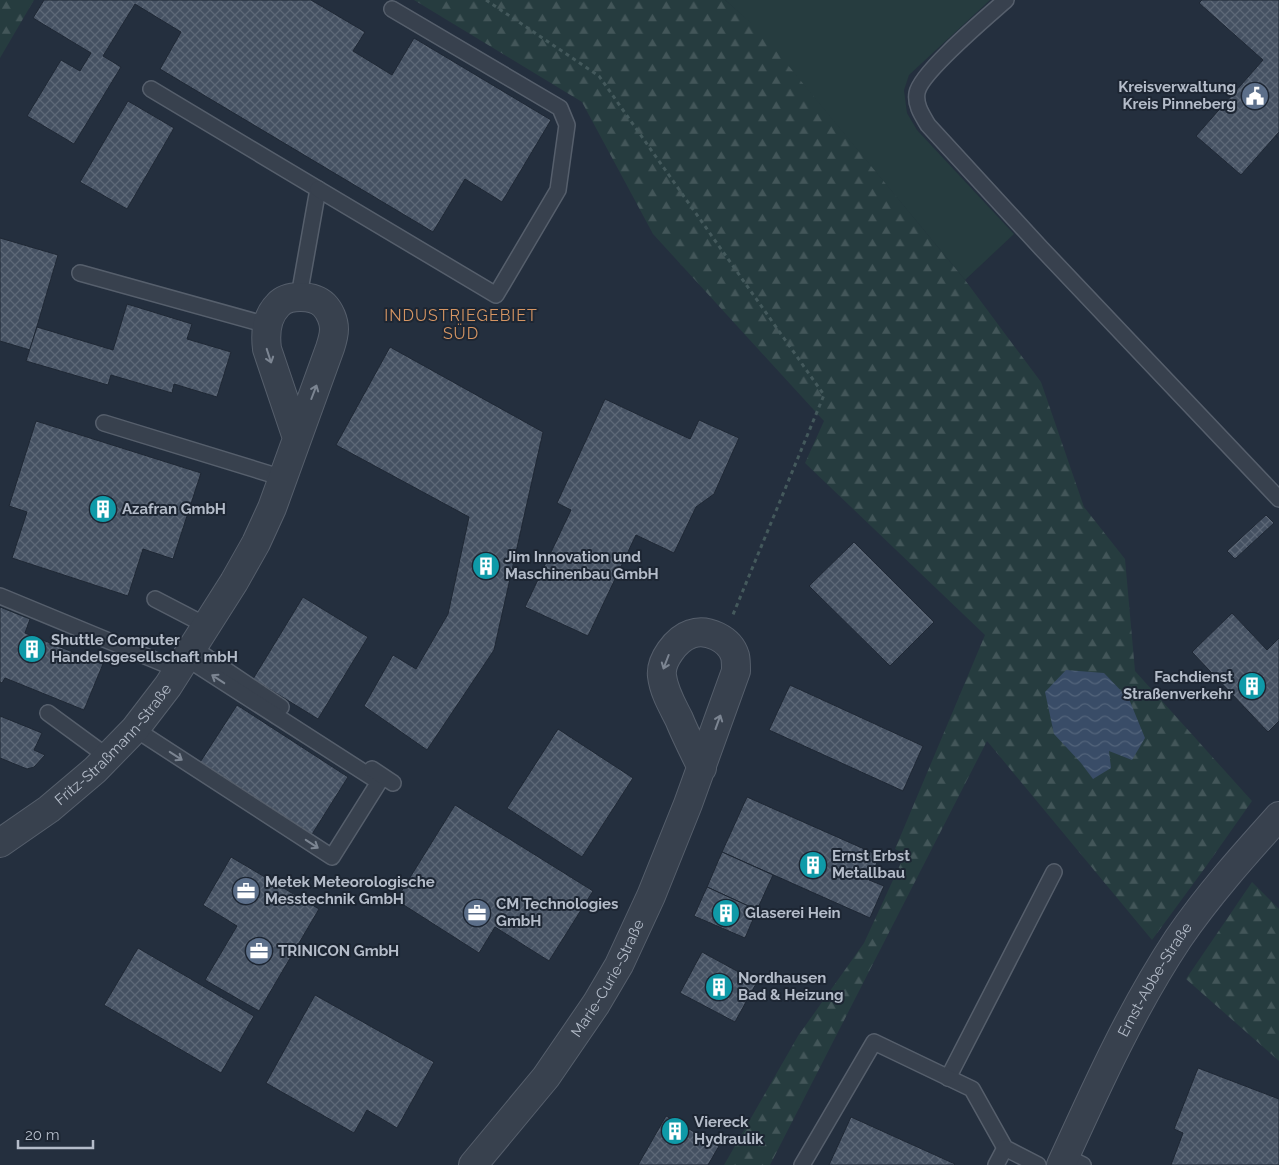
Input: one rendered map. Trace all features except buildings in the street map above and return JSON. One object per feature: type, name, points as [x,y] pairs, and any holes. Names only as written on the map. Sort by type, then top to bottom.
[{"type":"street","points":[[297,438],[267,349],[266,337],[267,325],[278,304],[299,296]]},
{"type":"street","name":"Fritz-Straßmann-Straße","points":[[0,843],[49,808],[95,770],[135,729],[168,686],[234,582],[256,543],[283,478],[330,348],[334,328],[333,319],[323,304],[299,296]]},
{"type":"street","points":[[702,768],[664,689],[662,674],[666,658],[674,646],[683,638],[692,634],[702,633],[723,639]]},
{"type":"street","name":"Marie-Curie-Straße","points":[[473,1165],[546,1077],[596,1004],[619,965],[651,896],[702,768],[736,671],[735,656],[723,639]]},
{"type":"street","name":"Ernst-Abbe-Straße","points":[[1070,1162],[1123,1034],[1149,987],[1178,939],[1206,902],[1236,864],[1279,816]]},
{"type":"lane","points":[[1006,0],[931,70],[917,91],[920,113],[928,125],[1004,208],[1279,499]]},
{"type":"lane","points":[[151,89],[496,295],[558,190],[567,125],[560,108],[392,9]]},
{"type":"lane","points":[[299,296],[318,189]]},
{"type":"lane","points":[[80,273],[267,325]]},
{"type":"lane","points":[[104,424],[283,478]]},
{"type":"lane","points":[[0,596],[191,650],[393,783]]},
{"type":"lane","points":[[135,729],[332,857],[379,782],[191,650],[155,599]]},
{"type":"lane","points":[[48,713],[108,757]]},
{"type":"lane","points":[[948,1078],[1054,872]]},
{"type":"lane","points":[[802,1165],[874,1042],[972,1089],[1005,1148],[1038,1165]]},
{"type":"lane","points":[[996,1165],[1005,1148]]},
{"type":"path","points":[[486,0],[599,76],[824,396],[723,639]]},
{"type":"green space","points":[[0,0],[34,0],[0,58]]},
{"type":"green space","points":[[414,0],[725,0],[758,29],[965,280],[1041,382],[1084,507],[1125,559],[1135,671],[1252,801],[1152,940],[987,741],[770,1165],[724,1165],[798,1036],[864,943],[905,854],[895,849],[985,635],[805,463],[824,421],[653,234],[582,102]]},
{"type":"green space","points":[[725,0],[990,0],[909,75],[904,90],[907,113],[917,130],[1014,234],[965,280],[758,30]]},
{"type":"green space","points":[[1252,882],[1279,909],[1279,1061],[1186,979]]},
{"type":"water","points":[[1066,670],[1104,673],[1129,699],[1145,738],[1132,760],[1109,751],[1111,768],[1093,779],[1054,734],[1045,692]]},
{"type":"place","name":"Kreisverwaltung Kreis Pinneberg","points":[[1255,96]]},
{"type":"place","name":"Azafran GmbH","points":[[103,509]]},
{"type":"place","name":"Jim Innovation und Maschinenbau GmbH","points":[[486,566]]},
{"type":"place","name":"Shuttle Computer Handelsgesellschaft mbH","points":[[32,649]]},
{"type":"place","name":"Fachdienst Straßenverkehr","points":[[1252,686]]},
{"type":"place","name":"Ernst Erbst Metallbau","points":[[813,865]]},
{"type":"place","name":"Metek Meteorologische Messtechnik GmbH","points":[[246,891]]},
{"type":"place","name":"CM Technologies GmbH","points":[[477,913]]},
{"type":"place","name":"Glaserei Hein","points":[[726,913]]},
{"type":"place","name":"TRINICON GmbH","points":[[259,951]]},
{"type":"place","name":"Nordhausen Bad & Heizung","points":[[719,987]]},
{"type":"place","name":"Viereck Hydraulik","points":[[675,1131]]},
{"type":"district","name":"INDUSTRIEGEBIET SÜD","points":[[461,324]]}]
